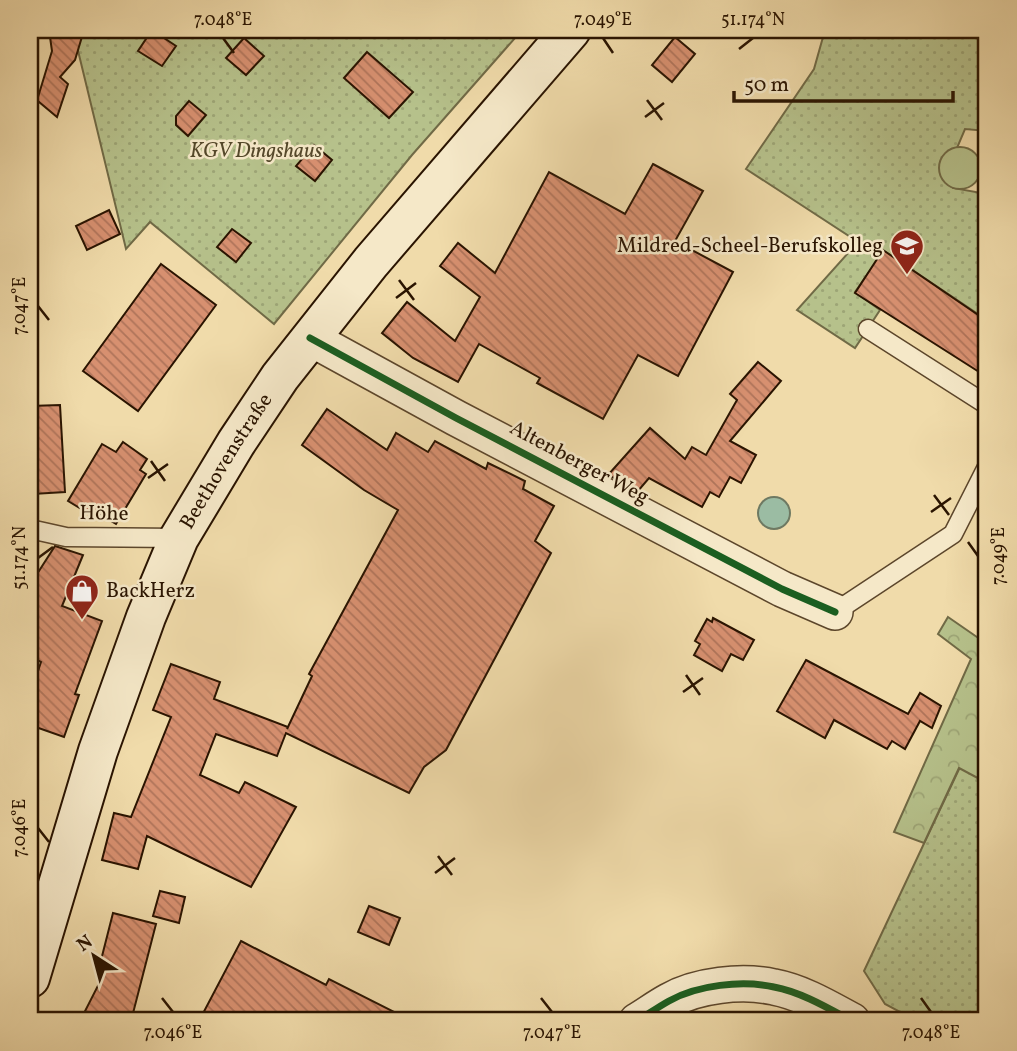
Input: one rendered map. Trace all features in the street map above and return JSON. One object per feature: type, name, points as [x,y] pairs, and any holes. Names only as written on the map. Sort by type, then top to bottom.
[{"type":"main road","name":"Beethovenstraße","points":[[30,978],[98,751],[146,617],[179,538],[236,443],[310,338],[371,262],[571,30]]},
{"type":"street","name":"Altenberger Weg","points":[[310,338],[771,584],[835,612]]},
{"type":"street","points":[[637,1021],[671,1000],[703,989],[737,985],[773,986],[801,996],[852,1021]]},
{"type":"lane","points":[[868,329],[987,405]]},
{"type":"lane","name":"Altenberger Weg","points":[[835,612],[953,534],[987,467]]},
{"type":"lane","name":"Höhe","points":[[30,528],[66,537],[179,538]]},
{"type":"green space","name":"KGV Dingshaus","points":[[73,30],[522,30],[412,155],[274,324],[150,222],[126,249]]},
{"type":"green space","points":[[825,30],[987,30],[987,131],[965,129],[957,148],[950,150],[953,188],[987,194],[987,320],[884,251],[855,292],[880,310],[855,348],[797,310],[858,242],[746,169],[814,69]]},
{"type":"green space","points":[[960,147],[975,153],[981,168],[975,183],[960,189],[945,183],[939,168],[945,153]]},
{"type":"green space","points":[[948,617],[987,644],[987,783],[959,768],[924,843],[894,832],[971,659],[938,634]]},
{"type":"green space","points":[[960,767],[987,783],[987,1021],[917,1021],[885,1004],[864,971]]},
{"type":"shaded area","points":[[774,497],[785,502],[790,513],[785,524],[774,529],[763,524],[758,513],[763,502]]},
{"type":"building","points":[[49,30],[84,30],[75,60],[60,77],[68,84],[57,117],[39,102],[35,107],[52,51]]},
{"type":"building","points":[[152,30],[176,46],[162,66],[138,51]]},
{"type":"building","points":[[675,37],[695,54],[672,82],[652,65]]},
{"type":"building","points":[[244,38],[264,56],[246,75],[226,58]]},
{"type":"building","points":[[367,52],[413,92],[389,118],[344,78]]},
{"type":"building","points":[[189,101],[206,115],[188,136],[176,125],[176,116]]},
{"type":"building","points":[[314,145],[332,160],[315,181],[296,166]]},
{"type":"building","points":[[653,164],[703,191],[675,241],[733,272],[678,376],[638,355],[603,419],[537,383],[540,378],[479,344],[458,382],[413,358],[382,333],[407,302],[455,341],[480,297],[440,266],[458,243],[495,273],[549,172],[625,214]]},
{"type":"building","points":[[109,210],[120,234],[87,250],[76,226]]},
{"type":"building","points":[[232,229],[251,243],[236,262],[217,247]]},
{"type":"building","points":[[883,250],[987,321],[987,377],[855,293]]},
{"type":"building","points":[[161,264],[216,305],[138,411],[83,371]]},
{"type":"building","points":[[758,362],[781,381],[730,441],[756,455],[741,483],[730,477],[719,497],[710,492],[702,507],[649,478],[638,491],[608,475],[650,428],[685,459],[692,447],[706,455],[737,400],[730,394]]},
{"type":"building","points":[[60,405],[65,492],[33,494],[33,486],[30,486],[30,406]]},
{"type":"building","points":[[327,409],[387,450],[396,433],[428,452],[435,441],[486,469],[488,463],[525,481],[523,489],[554,506],[535,541],[551,553],[446,750],[424,767],[409,793],[286,733],[277,756],[216,734],[200,775],[239,793],[245,782],[296,807],[251,887],[147,836],[138,869],[102,860],[114,813],[131,817],[171,717],[153,710],[171,664],[220,682],[214,699],[288,727],[312,676],[309,674],[398,510],[364,490],[302,445]]},
{"type":"building","points":[[123,442],[147,459],[140,470],[146,474],[116,524],[99,514],[98,519],[68,501],[102,444],[116,452]]},
{"type":"building","points":[[55,546],[83,555],[62,606],[102,621],[75,694],[79,695],[64,737],[30,725],[30,695],[41,662],[30,656],[30,585]]},
{"type":"building","points":[[713,618],[754,640],[743,660],[731,654],[722,671],[694,655],[700,644],[695,641],[707,619],[712,622]]},
{"type":"building","points":[[806,660],[908,714],[920,693],[941,706],[932,728],[920,721],[905,749],[892,741],[887,749],[834,720],[825,738],[777,711]]},
{"type":"building","points":[[160,891],[185,897],[179,923],[153,916]]},
{"type":"building","points":[[369,906],[400,918],[389,945],[358,932]]},
{"type":"building","points":[[113,913],[156,924],[131,1021],[80,1021],[106,970],[99,968]]},
{"type":"building","points":[[241,941],[326,985],[329,979],[412,1021],[199,1021]]},
{"type":"cycle path","points":[[310,338],[782,589],[835,612]]},
{"type":"cycle path","points":[[637,1021],[669,1001],[693,991],[734,984],[761,985],[794,993],[852,1021]]},
{"type":"place","name":"Mildred-Scheel-Berufskolleg","points":[[907,276]]},
{"type":"place","name":"BackHerz","points":[[82,621]]}]
